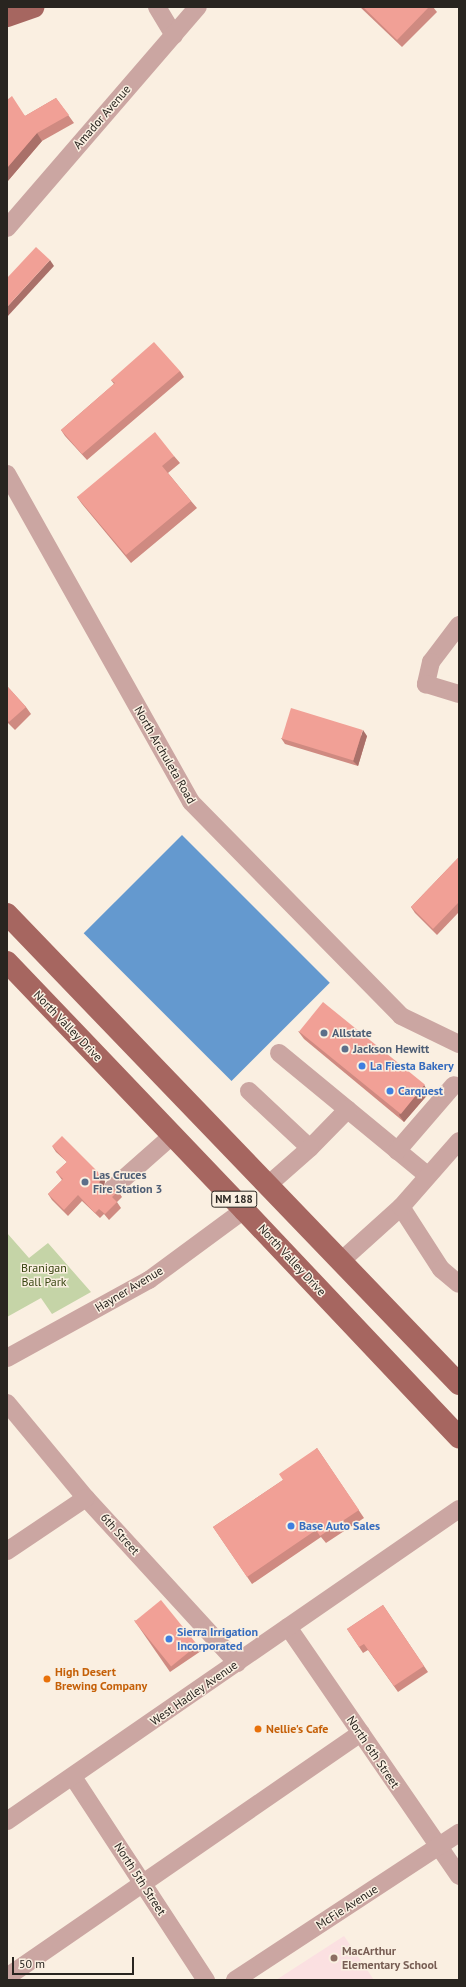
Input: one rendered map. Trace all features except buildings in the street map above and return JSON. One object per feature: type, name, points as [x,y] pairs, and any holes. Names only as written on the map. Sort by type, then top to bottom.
[{"type":"main road","points":[[7,16],[33,7]]},
{"type":"main road","name":"NM 188","points":[[7,914],[459,1384]]},
{"type":"main road","name":"North Valley Drive","points":[[7,962],[459,1437]]},
{"type":"street","points":[[157,7],[174,35]]},
{"type":"street","name":"Amador Avenue","points":[[7,228],[198,7]]},
{"type":"street","name":"North Archuleta Road","points":[[7,474],[191,802],[401,1016],[459,1044]]},
{"type":"street","points":[[459,626],[431,662],[426,684],[459,694]]},
{"type":"street","points":[[279,1052],[428,1176]]},
{"type":"street","points":[[397,1151],[454,1085]]},
{"type":"street","points":[[249,1091],[310,1148]]},
{"type":"street","points":[[268,1185],[310,1148],[348,1110]]},
{"type":"street","points":[[113,1188],[173,1135]]},
{"type":"street","points":[[341,1261],[401,1207],[459,1141]]},
{"type":"street","points":[[401,1207],[441,1269],[459,1284]]},
{"type":"street","name":"Hayner Avenue","points":[[7,1358],[149,1280],[244,1210]]},
{"type":"street","name":"6th Street","points":[[7,1403],[86,1498],[237,1663]]},
{"type":"street","points":[[7,1551],[86,1498]]},
{"type":"street","name":"West Hadley Avenue","points":[[7,1821],[73,1777],[459,1509]]},
{"type":"street","name":"North 6th Street","points":[[288,1627],[438,1848],[459,1876]]},
{"type":"street","points":[[7,1977],[361,1733]]},
{"type":"street","name":"North 5th Street","points":[[73,1777],[206,1980]]},
{"type":"street","name":"McFie Avenue","points":[[235,1980],[459,1833]]},
{"type":"shaded area","name":"MacArthur Elementary School","points":[[344,1936],[374,1980],[276,1980]]},
{"type":"green space","name":"Branigan Ball Park","points":[[7,1233],[29,1258],[48,1243],[91,1292],[52,1314],[41,1298],[7,1317]]},
{"type":"water","points":[[182,835],[330,983],[231,1081],[84,933]]},
{"type":"place","name":"Allstate","points":[[324,1033]]},
{"type":"place","name":"Jackson Hewitt","points":[[345,1049]]},
{"type":"place","name":"La Fiesta Bakery","points":[[362,1066]]},
{"type":"place","name":"Carquest","points":[[390,1091]]},
{"type":"place","name":"Las Cruces Fire Station 3","points":[[85,1182]]},
{"type":"place","name":"Base Auto Sales","points":[[291,1526]]},
{"type":"place","name":"Sierra Irrigation Incorporated","points":[[169,1639]]},
{"type":"place","name":"High Desert Brewing Company","points":[[47,1679]]},
{"type":"place","name":"Nellie's Cafe","points":[[258,1729]]},
{"type":"place","name":"MacArthur Elementary School","points":[[334,1958]]}]
